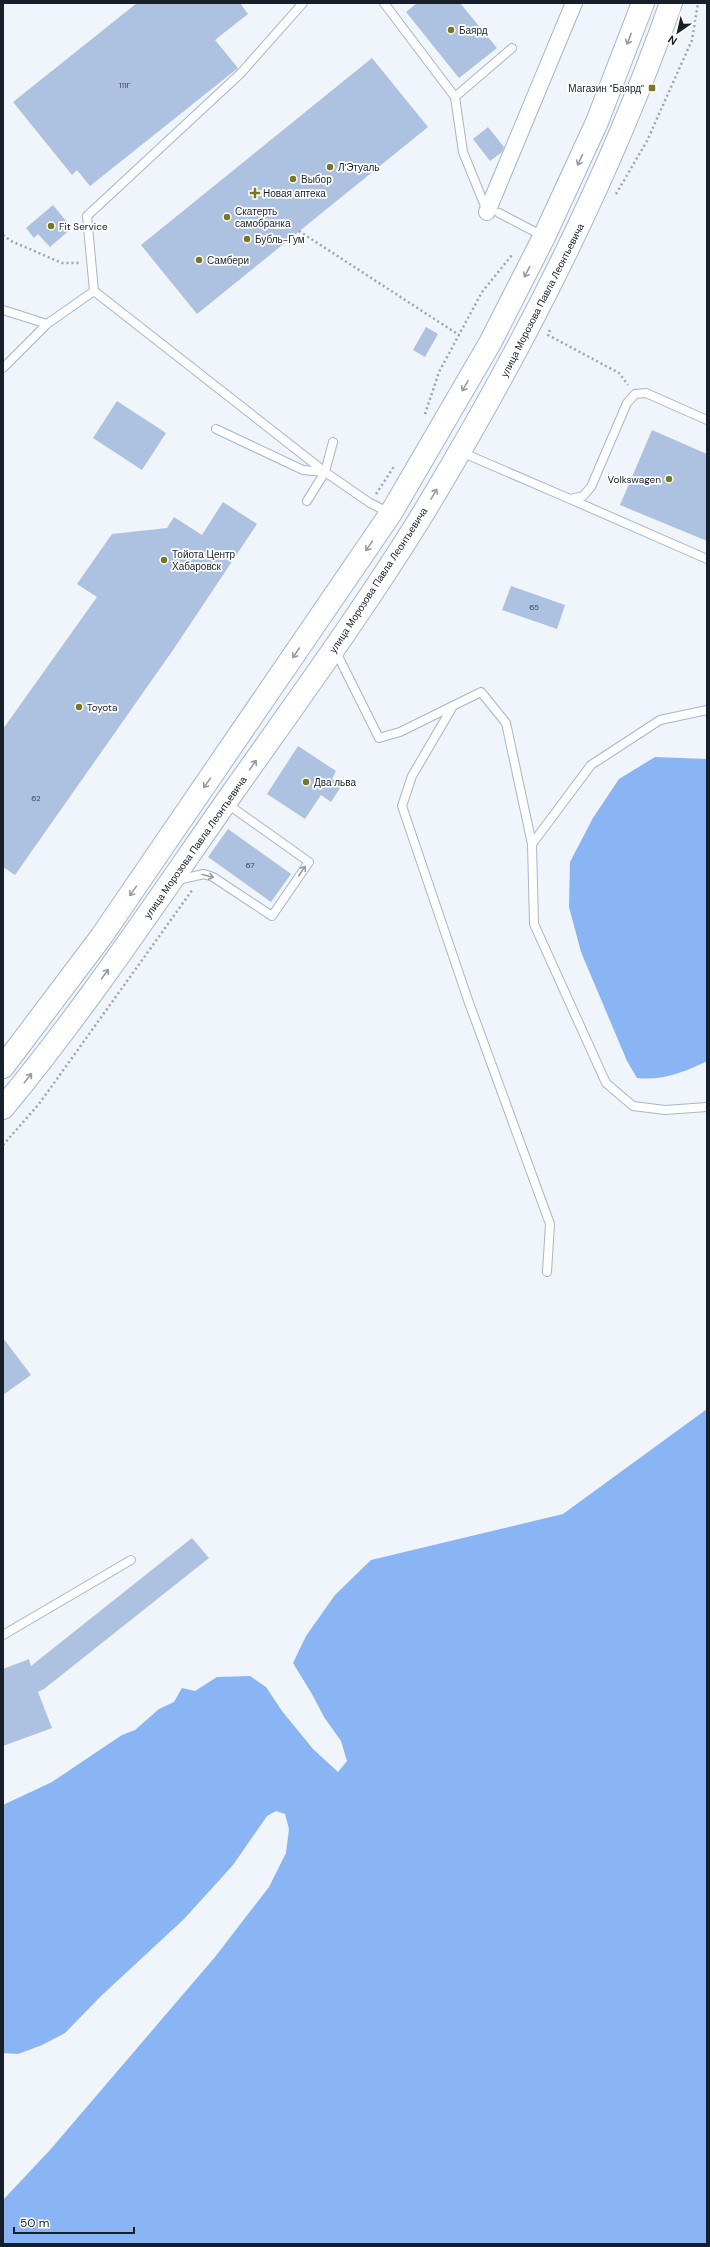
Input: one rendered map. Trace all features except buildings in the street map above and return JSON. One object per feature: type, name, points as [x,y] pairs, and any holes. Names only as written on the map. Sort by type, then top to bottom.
[{"type":"main road","points":[[3,1067],[101,938],[391,513],[490,343],[544,237],[597,122],[643,3]]},
{"type":"main road","name":"улица Морозова Павла Леонтьевича","points":[[3,1108],[69,1025],[334,648],[423,514],[512,359],[584,218],[651,61],[671,3]]},
{"type":"street","points":[[493,212],[574,3]]},
{"type":"lane","points":[[303,3],[241,73],[87,216],[94,291],[325,472],[370,503],[391,513]]},
{"type":"lane","points":[[384,3],[455,97],[463,152],[493,212],[544,237]]},
{"type":"lane","points":[[455,97],[512,48]]},
{"type":"lane","points":[[3,368],[47,324],[94,291]]},
{"type":"lane","points":[[3,310],[47,324]]},
{"type":"lane","points":[[570,499],[583,496],[591,487],[627,403],[635,394],[646,393],[707,420]]},
{"type":"lane","points":[[216,429],[303,470],[325,472]]},
{"type":"lane","points":[[306,501],[325,472],[333,442]]},
{"type":"lane","points":[[459,451],[707,559]]},
{"type":"lane","points":[[334,648],[380,738],[400,732],[481,692],[506,723],[532,844],[534,924],[606,1083],[633,1106],[665,1110],[707,1107]]},
{"type":"lane","points":[[453,705],[412,776],[402,806],[468,1000],[550,1224],[547,1272]]},
{"type":"lane","points":[[532,844],[591,765],[660,720],[707,710]]},
{"type":"lane","points":[[170,882],[204,874],[213,877],[272,916],[308,862],[233,808],[233,793]]},
{"type":"lane","points":[[3,1635],[131,1560]]},
{"type":"path","points":[[614,199],[647,141],[692,40],[698,3]]},
{"type":"path","points":[[299,231],[459,335]]},
{"type":"path","points":[[3,235],[11,241],[62,263],[84,263]]},
{"type":"path","points":[[424,418],[439,372],[482,292],[501,268]]},
{"type":"path","points":[[550,328],[548,335],[619,373],[635,394]]},
{"type":"path","points":[[370,503],[396,464]]},
{"type":"path","points":[[3,1146],[39,1104],[204,874]]},
{"type":"water","points":[[655,757],[707,759],[707,1061],[673,1075],[646,1079],[637,1078],[627,1061],[581,952],[569,907],[570,862],[593,818],[619,779]]},
{"type":"water","points":[[707,1409],[707,2244],[3,2244],[3,2200],[50,2150],[215,1957],[269,1887],[286,1853],[289,1829],[285,1814],[276,1811],[267,1816],[233,1865],[184,1919],[101,1996],[65,2033],[42,2045],[18,2054],[3,2053],[3,1805],[52,1782],[122,1735],[135,1730],[159,1709],[174,1702],[182,1688],[195,1691],[217,1677],[250,1676],[266,1687],[282,1711],[313,1749],[338,1772],[347,1761],[341,1741],[324,1717],[293,1663],[306,1636],[335,1595],[371,1560],[563,1514]]},
{"type":"place","name":"Баярд","points":[[451,30]]},
{"type":"place","name":"Магазин \"Баярд\"","points":[[652,88]]},
{"type":"place","name":"Л'Этуаль","points":[[330,167]]},
{"type":"place","name":"Выбор","points":[[293,179]]},
{"type":"place","name":"Новая аптека","points":[[255,193]]},
{"type":"place","name":"Скатерть самобранка","points":[[227,217]]},
{"type":"place","name":"Fit Service","points":[[51,226]]},
{"type":"place","name":"Бубль-Гум","points":[[247,239]]},
{"type":"place","name":"Самбери","points":[[199,260]]},
{"type":"place","name":"Volkswagen","points":[[669,479]]},
{"type":"place","name":"Тойота Центр Хабаровск","points":[[164,560]]},
{"type":"place","name":"Toyota","points":[[79,707]]},
{"type":"place","name":"Два льва","points":[[306,782]]}]
